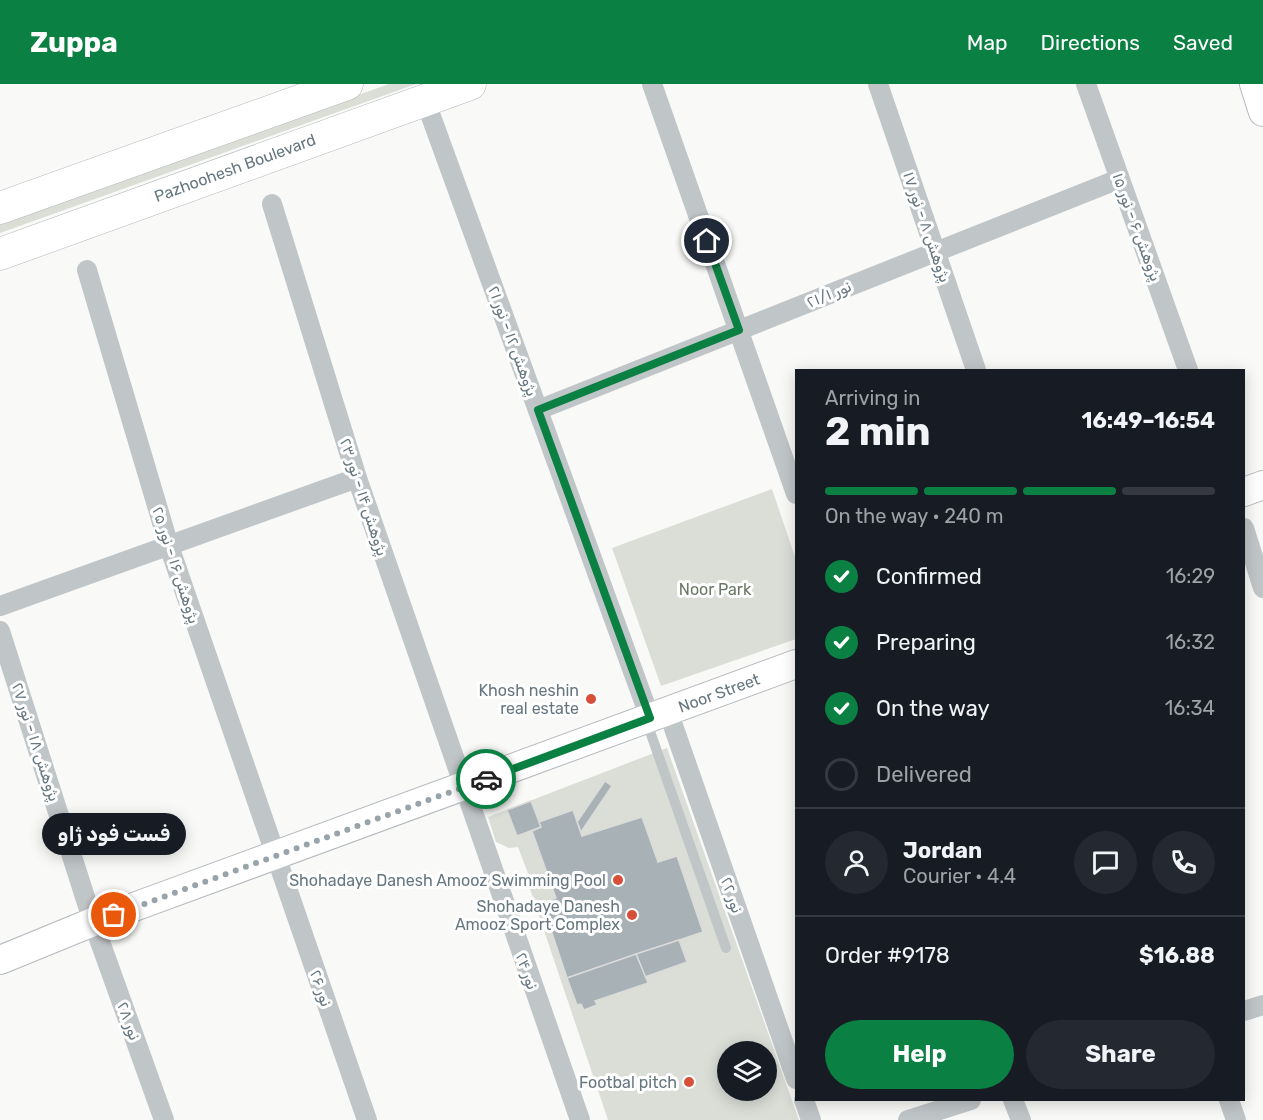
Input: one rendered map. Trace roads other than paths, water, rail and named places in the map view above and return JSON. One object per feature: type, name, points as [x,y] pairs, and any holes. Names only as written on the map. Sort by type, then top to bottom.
[{"type":"main road","points":[[0,208],[347,84]]},
{"type":"main road","name":"Pazhoohesh Boulevard","points":[[0,254],[470,84]]},
{"type":"main road","points":[[1254,84],[1263,112]]},
{"type":"main road","points":[[1245,492],[1263,485]]},
{"type":"main road","name":"Noor Street","points":[[0,960],[93,922],[795,664]]},
{"type":"street","points":[[652,84],[795,491]]},
{"type":"street","name":"پژوهش ۸ - نور ۱۷","points":[[878,84],[976,369]]},
{"type":"street","name":"پژوهش ۶ - نور ۱۵","points":[[1086,84],[1188,369]]},
{"type":"street","name":"پژوهش ۱۲ - نور ۲۱","points":[[425,100],[538,410],[655,717]]},
{"type":"street","name":"نور ۲۱/۱","points":[[538,410],[1119,178]]},
{"type":"street","name":"پژوهش ۱۴ - نور ۲۳","points":[[272,204],[357,478],[463,788]]},
{"type":"street","name":"پژوهش ۱۶ - نور ۲۵","points":[[87,270],[169,546],[275,856]]},
{"type":"street","points":[[0,606],[357,478]]},
{"type":"street","points":[[1245,531],[1263,588]]},
{"type":"street","name":"پژوهش ۱۸ - نور ۲۷","points":[[0,631],[93,922]]},
{"type":"street","name":"نور ۲۲","points":[[655,717],[795,1076]]},
{"type":"street","name":"نور ۲۴","points":[[463,788],[580,1120]]},
{"type":"street","name":"نور ۲۶","points":[[275,856],[367,1120]]},
{"type":"street","name":"نور ۲۸","points":[[93,922],[164,1120]]},
{"type":"street","points":[[1245,1011],[1263,1005]]},
{"type":"street","points":[[804,1101],[811,1120]]},
{"type":"street","points":[[908,1120],[968,1101]]},
{"type":"street","points":[[1013,1101],[1021,1120]]},
{"type":"street","points":[[1229,1101],[1236,1120]]},
{"type":"lane","points":[[655,717],[726,948]]},
{"type":"place","name":"Khosh neshin real estate","points":[[591,699]]},
{"type":"place","name":"Shohadaye Danesh Amooz Swimming Pool","points":[[618,880]]},
{"type":"place","name":"فست فود ژاو","points":[[114,915]]},
{"type":"place","name":"Shohadaye Danesh Amooz Sport Complex","points":[[632,915]]},
{"type":"place","name":"Footbal pitch","points":[[689,1082]]},
{"type":"park label","name":"Noor Park","points":[[715,589]]}]
